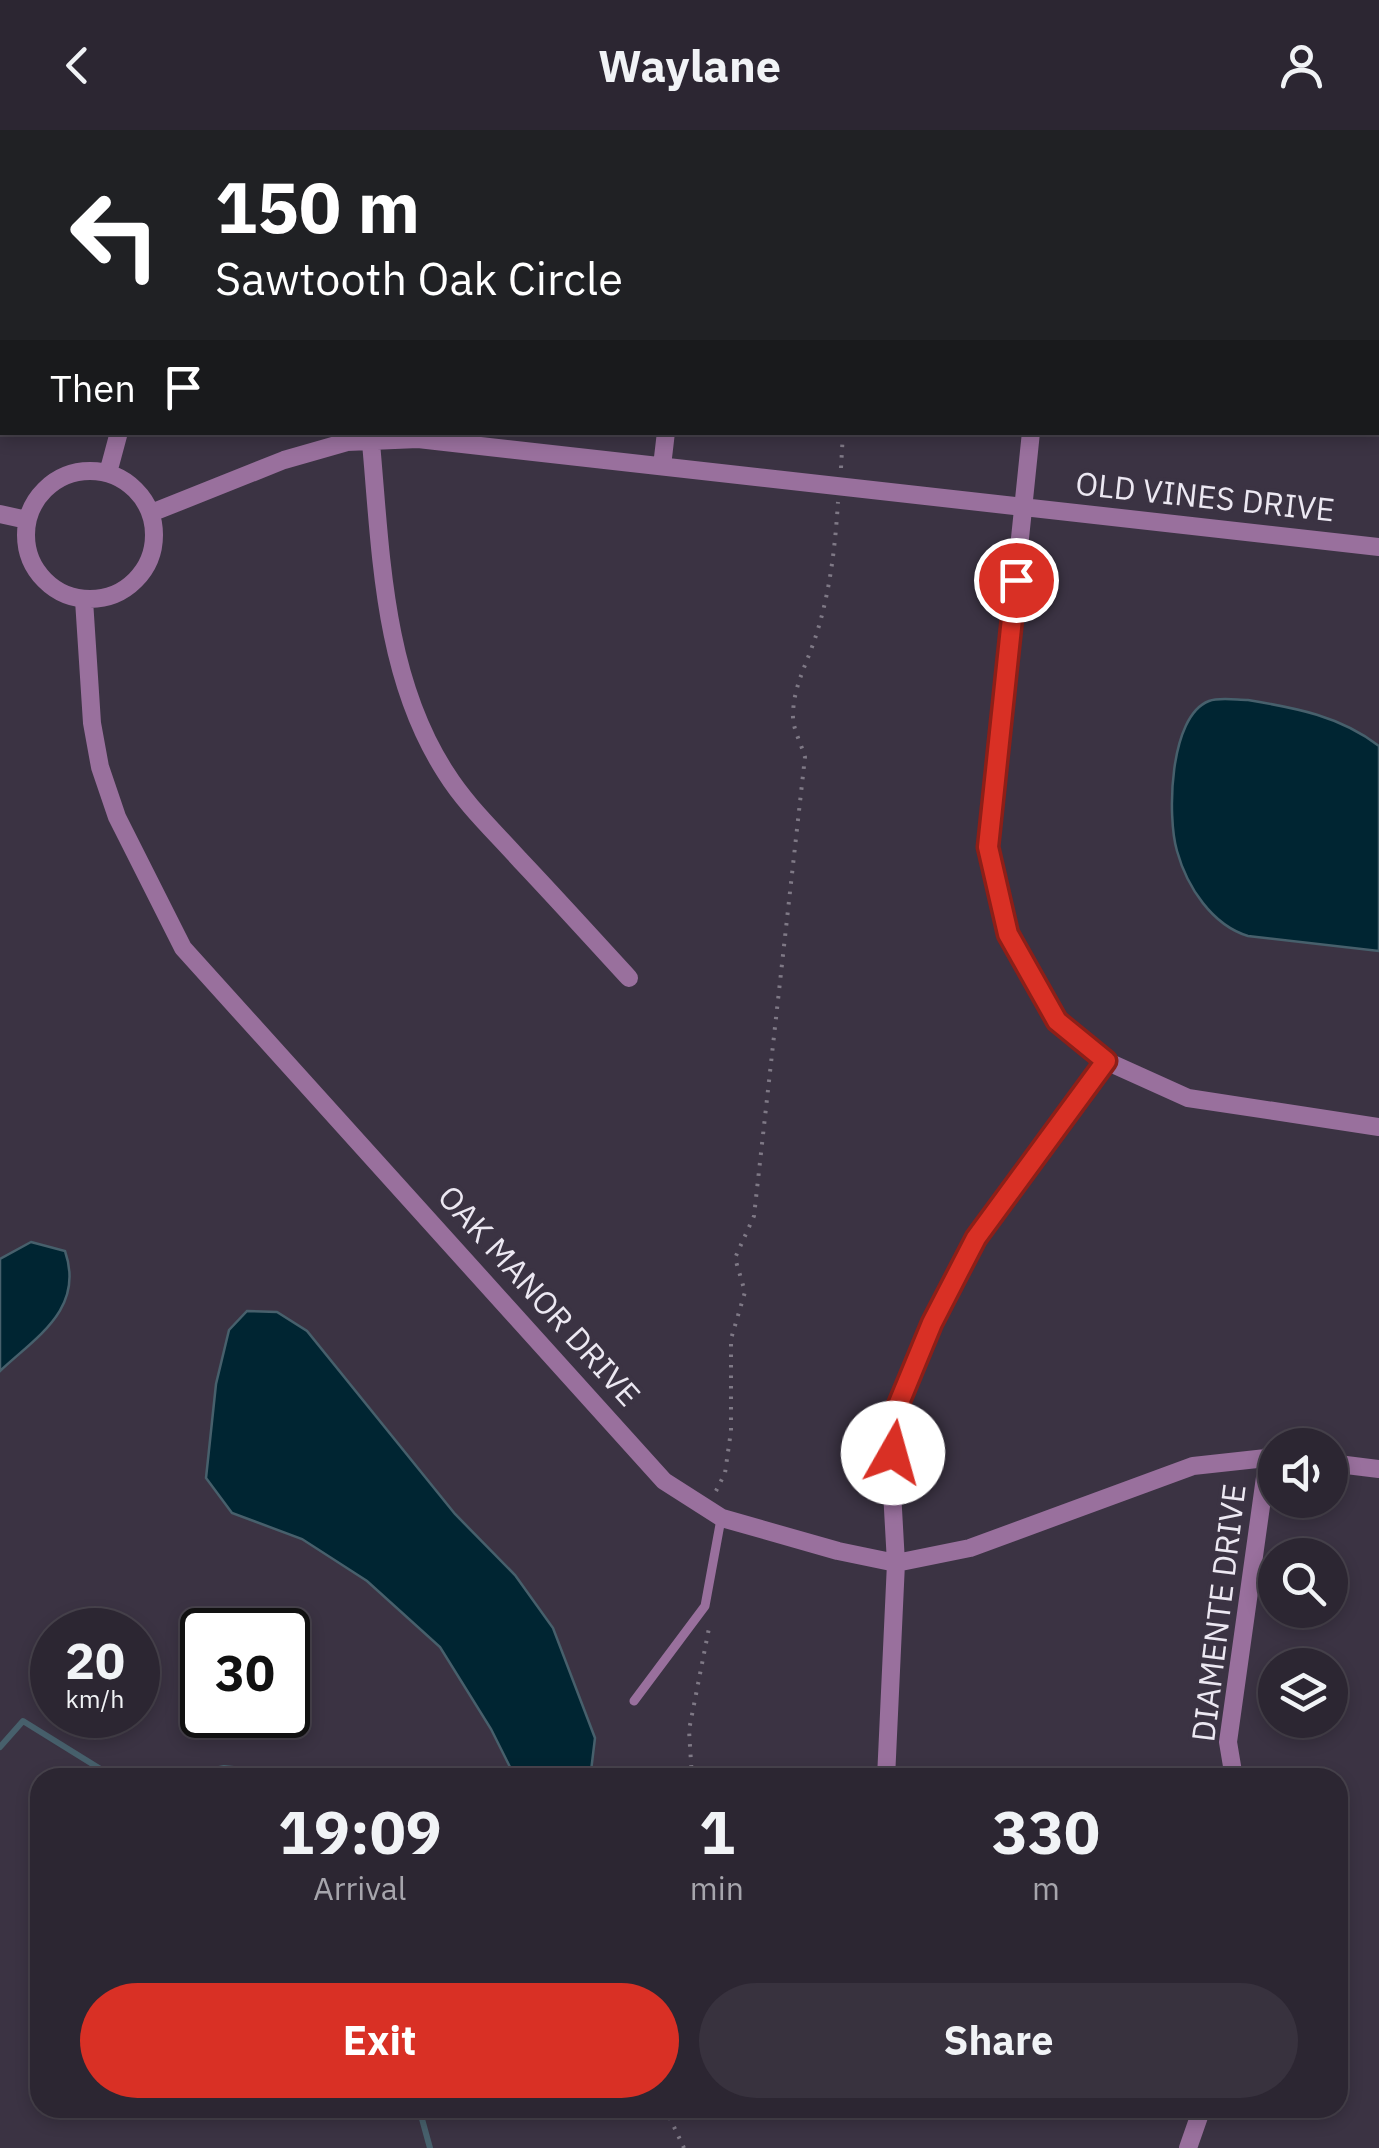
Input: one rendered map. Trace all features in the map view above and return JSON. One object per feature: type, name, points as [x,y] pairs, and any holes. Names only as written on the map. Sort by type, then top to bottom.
[{"type":"street","points":[[108,473],[117,435]]},
{"type":"street","points":[[662,466],[666,435]]},
{"type":"street","points":[[1031,435],[988,847],[1008,934],[1057,1021],[1106,1061],[1188,1098],[1379,1127]]},
{"type":"street","points":[[371,437],[386,603],[396,652],[415,709],[445,772],[478,814],[630,978]]},
{"type":"street","name":"OLD VINES DRIVE","points":[[151,513],[284,460],[371,437],[418,439],[1379,547]]},
{"type":"street","points":[[77,472],[108,473],[129,484],[151,513],[154,531],[146,567],[135,582],[120,592],[84,600],[66,596],[50,586],[29,557],[25,539],[27,520],[45,488],[60,478],[77,472]]},
{"type":"street","points":[[0,514],[27,520]]},
{"type":"street","name":"OAK MANOR DRIVE","points":[[84,600],[92,724],[100,767],[117,817],[183,948],[664,1481],[715,1513],[838,1551],[896,1562],[970,1548],[1193,1466],[1258,1458]]},
{"type":"street","points":[[886,1768],[896,1562],[892,1491],[894,1415],[932,1323],[976,1238],[1106,1061]]},
{"type":"street","points":[[1348,1465],[1379,1469]]},
{"type":"street","name":"DIAMENTE DRIVE","points":[[1232,1768],[1228,1742],[1262,1518]]},
{"type":"street","points":[[1188,2148],[1198,2118]]},
{"type":"lane","points":[[634,1700],[705,1606],[715,1513]]},
{"type":"path","points":[[715,1513],[726,1473],[732,1339],[745,1292],[736,1258],[754,1216],[806,757],[792,717],[796,688],[813,645],[832,566],[843,435]]},
{"type":"path","points":[[691,1768],[689,1730],[712,1610]]},
{"type":"path","points":[[670,2118],[684,2148]]},
{"type":"water","points":[[1248,700],[1333,720],[1379,746],[1379,951],[1248,936],[1212,914],[1187,878],[1177,851],[1172,815],[1179,746],[1196,710],[1209,701]]},
{"type":"water","points":[[31,1242],[65,1251],[68,1289],[54,1320],[0,1371],[0,1259]]},
{"type":"water","points":[[247,1311],[277,1312],[307,1331],[455,1514],[515,1575],[553,1628],[595,1738],[591,1768],[510,1768],[440,1647],[367,1581],[302,1539],[232,1513],[206,1478],[216,1384],[229,1330]]},
{"type":"waterway","points":[[0,1747],[23,1721],[99,1768]]},
{"type":"waterway","points":[[422,2118],[430,2148]]},
{"type":"route","points":[[893,1453],[894,1415],[932,1323],[976,1238],[1106,1061],[1057,1021],[1008,934],[988,847],[1016,580]]}]
